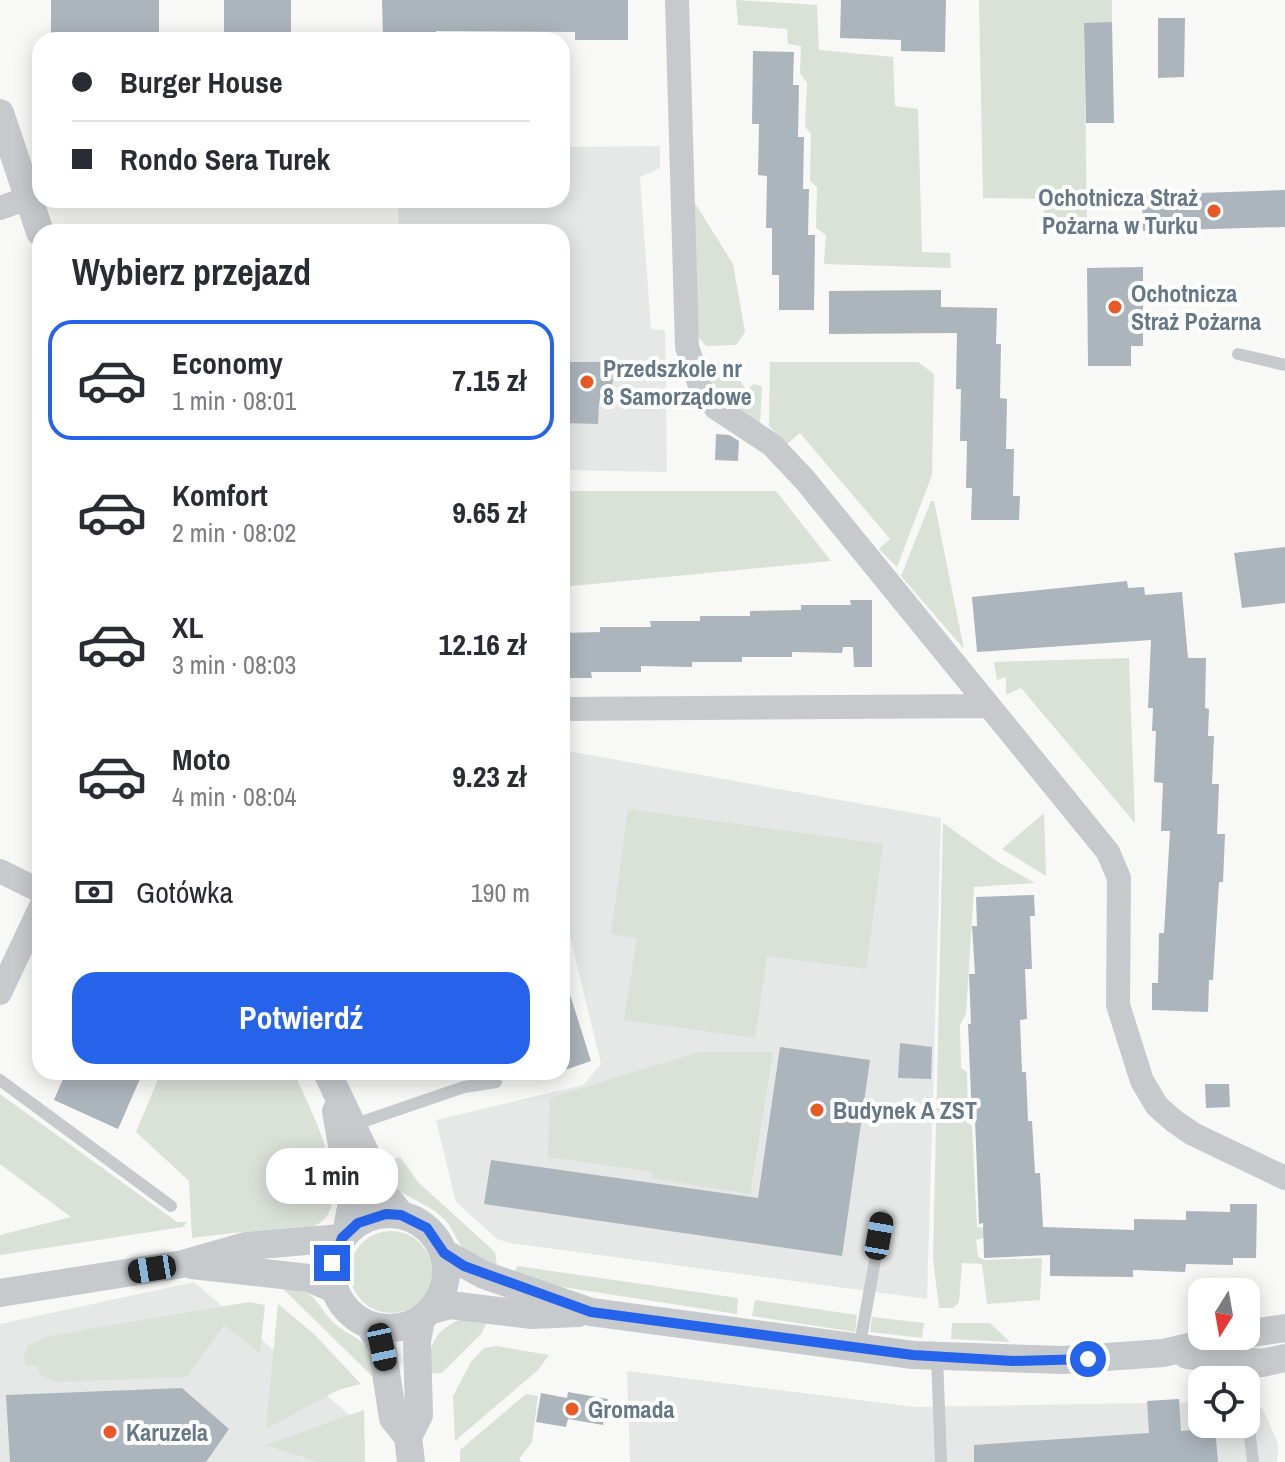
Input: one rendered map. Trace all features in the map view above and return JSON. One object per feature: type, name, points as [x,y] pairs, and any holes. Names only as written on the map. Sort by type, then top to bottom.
[{"type":"street","points":[[677,0],[687,347],[701,389],[716,408],[772,445],[805,480],[1116,865],[1120,890],[1118,1005],[1142,1081],[1157,1106],[1193,1134],[1285,1178]]},
{"type":"street","points":[[0,113],[37,224]]},
{"type":"street","points":[[0,208],[28,198]]},
{"type":"street","points":[[570,709],[989,706]]},
{"type":"street","points":[[0,871],[32,887]]},
{"type":"street","points":[[0,993],[32,925]]},
{"type":"street","points":[[329,1080],[352,1203],[344,1235],[332,1263],[334,1289],[348,1312],[370,1326],[396,1329],[450,1305],[532,1315],[591,1312],[937,1357],[1063,1360],[1163,1353],[1242,1352],[1285,1328]]},
{"type":"street","points":[[330,1080],[385,1195],[401,1215],[427,1228],[444,1253],[484,1275],[591,1312]]},
{"type":"street","points":[[0,1293],[183,1264],[246,1246],[344,1235],[371,1217],[401,1215]]},
{"type":"street","points":[[410,1455],[419,1415],[417,1340],[426,1315],[446,1283],[444,1253]]},
{"type":"street","points":[[183,1264],[309,1278],[334,1289]]},
{"type":"street","points":[[370,1326],[382,1347],[393,1418],[410,1455]]},
{"type":"street","points":[[1242,1352],[1262,1363],[1285,1358]]},
{"type":"lane","points":[[1238,354],[1285,365]]},
{"type":"lane","points":[[0,1080],[171,1206]]},
{"type":"lane","points":[[353,1125],[464,1087],[496,1082]]},
{"type":"lane","points":[[859,1349],[883,1216]]},
{"type":"lane","points":[[937,1357],[941,1462]]},
{"type":"lane","points":[[1250,1438],[1253,1462]]},
{"type":"shaded area","points":[[736,0],[817,5],[819,50],[893,57],[895,106],[918,109],[922,252],[950,253],[951,268],[824,264],[826,235],[816,228],[817,187],[810,181],[811,134],[805,126],[807,83],[800,73],[801,46],[788,44],[787,29],[738,25]]},
{"type":"shaded area","points":[[979,0],[1112,0],[1112,22],[1084,24],[1087,225],[1044,225],[1043,199],[983,198]]},
{"type":"shaded area","points":[[660,146],[660,168],[640,177],[651,329],[665,330],[667,472],[570,470],[570,224],[399,224],[398,208],[570,208],[570,147]]},
{"type":"shaded area","points":[[693,200],[733,264],[745,332],[736,345],[706,346],[696,334]]},
{"type":"shaded area","points":[[770,362],[918,362],[934,374],[932,475],[897,567],[879,549],[890,539],[800,433],[787,444],[769,426]]},
{"type":"shaded area","points":[[725,363],[726,374],[736,375],[747,391],[753,384],[762,386],[760,424],[740,413],[720,395],[704,367]]},
{"type":"shaded area","points":[[570,491],[776,491],[831,561],[570,586]]},
{"type":"shaded area","points":[[931,501],[934,501],[964,649],[901,576]]},
{"type":"shaded area","points":[[1129,658],[1135,823],[1021,688],[1006,695],[1006,677],[997,680],[994,662]]},
{"type":"shaded area","points":[[570,751],[941,818],[927,1299],[497,1239],[456,1202],[436,1120],[583,1085],[601,1064],[570,936]]},
{"type":"shaded area","points":[[628,809],[883,844],[866,969],[767,956],[755,1038],[624,1020],[637,938],[611,934]]},
{"type":"shaded area","points":[[1044,813],[1046,876],[1002,849]]},
{"type":"shaded area","points":[[943,823],[998,862],[1035,883],[974,887],[966,1014],[960,1025],[961,1068],[967,1072],[968,1123],[972,1126],[977,1227],[986,1228],[987,1237],[976,1240],[978,1257],[985,1260],[1042,1258],[1040,1300],[987,1304],[982,1264],[962,1263],[959,1302],[953,1308],[939,1308],[933,1258]]},
{"type":"shaded area","points":[[699,1052],[773,1052],[750,1194],[652,1178],[653,1172],[548,1157],[550,1098]]},
{"type":"shaded area","points":[[158,1080],[298,1080],[328,1155],[333,1200],[326,1217],[303,1230],[254,1231],[192,1238],[189,1181],[136,1132]]},
{"type":"shaded area","points":[[0,1094],[177,1222],[187,1222],[183,1227],[0,1255],[0,1235],[71,1217],[0,1164]]},
{"type":"shaded area","points":[[400,1157],[419,1183],[495,1252],[498,1273],[464,1251],[448,1223],[435,1211],[399,1191],[380,1163]]},
{"type":"shaded area","points":[[391,1231],[407,1234],[420,1243],[429,1256],[432,1272],[429,1288],[420,1301],[407,1310],[391,1313],[375,1310],[362,1301],[353,1288],[350,1272],[353,1256],[362,1243],[375,1234]]},
{"type":"shaded area","points":[[517,1266],[738,1298],[737,1314],[543,1284],[514,1277]]},
{"type":"shaded area","points":[[194,1282],[352,1417],[354,1462],[0,1462],[0,1324]]},
{"type":"shaded area","points":[[280,1286],[310,1294],[332,1321],[364,1344],[370,1355],[374,1378]]},
{"type":"shaded area","points":[[755,1300],[857,1315],[855,1332],[752,1316]]},
{"type":"shaded area","points":[[249,1302],[265,1305],[260,1353],[224,1325],[187,1377],[56,1382],[39,1374],[38,1366],[26,1366],[24,1356],[27,1346],[49,1336]]},
{"type":"shaded area","points":[[278,1304],[315,1335],[361,1384],[338,1390],[266,1429]]},
{"type":"shaded area","points":[[469,1315],[489,1319],[481,1334],[442,1373],[427,1374],[430,1352],[437,1337],[449,1325]]},
{"type":"shaded area","points":[[872,1317],[924,1323],[922,1338],[870,1332]]},
{"type":"shaded area","points":[[952,1323],[990,1323],[1010,1342],[951,1339]]},
{"type":"shaded area","points":[[497,1346],[549,1355],[538,1370],[455,1441],[453,1396],[471,1362],[484,1348]]},
{"type":"shaded area","points":[[627,1371],[915,1407],[1188,1402],[1188,1438],[1260,1438],[1260,1407],[1278,1444],[1277,1462],[630,1462]]},
{"type":"shaded area","points":[[526,1394],[538,1396],[532,1442],[519,1459],[522,1462],[460,1462],[460,1450]]},
{"type":"shaded area","points":[[364,1410],[365,1462],[318,1462],[266,1445]]},
{"type":"building","points":[[51,0],[159,0],[159,32],[51,32]]},
{"type":"building","points":[[224,0],[291,0],[291,32],[224,32]]},
{"type":"building","points":[[382,0],[628,0],[628,40],[575,40],[575,32],[383,32]]},
{"type":"building","points":[[841,0],[946,0],[945,52],[901,51],[901,40],[840,38]]},
{"type":"building","points":[[1158,18],[1185,18],[1184,77],[1158,78]]},
{"type":"building","points":[[1112,22],[1114,123],[1086,123],[1084,23]]},
{"type":"building","points":[[753,51],[794,52],[793,85],[799,85],[798,137],[804,137],[803,189],[809,189],[808,235],[815,235],[814,310],[779,310],[779,275],[772,275],[772,228],[766,228],[767,176],[758,175],[759,124],[752,124]]},
{"type":"building","name":"Ochotnicza Straż Pożarna w Turku","points":[[1285,190],[1285,227],[1143,231],[1142,195]]},
{"type":"building","name":"Ochotnicza Straż Pożarna","points":[[1143,267],[1143,346],[1131,346],[1131,366],[1088,366],[1087,268]]},
{"type":"building","points":[[941,290],[941,307],[997,308],[996,344],[1001,344],[1000,398],[1007,399],[1006,449],[1014,449],[1013,496],[1020,496],[1019,520],[971,520],[972,488],[966,488],[967,441],[960,441],[961,389],[956,389],[957,333],[829,334],[829,291]]},
{"type":"building","name":"Przedszkole nr 8 Samorządowe","points":[[570,362],[613,362],[612,403],[599,402],[598,424],[570,423]]},
{"type":"building","points":[[716,434],[729,435],[739,441],[738,461],[715,460]]},
{"type":"building","points":[[1285,547],[1285,603],[1242,608],[1234,553]]},
{"type":"building","points":[[1127,581],[1128,588],[1144,587],[1145,595],[1182,592],[1188,658],[1206,658],[1205,708],[1209,709],[1208,736],[1214,736],[1212,784],[1219,784],[1217,834],[1225,834],[1223,882],[1219,882],[1208,1012],[1152,1010],[1152,983],[1158,983],[1159,933],[1164,933],[1170,831],[1161,831],[1163,783],[1154,782],[1156,731],[1152,731],[1153,708],[1148,708],[1151,640],[977,652],[972,597]]},
{"type":"building","points":[[850,600],[872,600],[872,667],[854,667],[853,647],[843,647],[842,653],[792,652],[792,657],[742,657],[742,662],[692,662],[692,667],[641,666],[641,672],[591,672],[592,678],[570,678],[570,633],[600,632],[600,627],[651,627],[650,621],[700,621],[700,616],[750,616],[750,611],[801,610],[801,605],[851,605]]},
{"type":"building","points":[[1034,895],[1035,916],[1030,916],[1032,969],[1025,969],[1027,1019],[1020,1020],[1022,1072],[1026,1072],[1035,1173],[1040,1173],[1043,1227],[1134,1230],[1134,1219],[1186,1220],[1186,1211],[1230,1212],[1230,1204],[1257,1204],[1256,1258],[1233,1258],[1233,1265],[1186,1264],[1185,1272],[1133,1270],[1133,1277],[1050,1276],[1050,1255],[984,1258],[983,1223],[979,1224],[968,1024],[971,1024],[969,974],[975,974],[972,926],[977,926],[976,897]]},
{"type":"building","points":[[570,994],[591,1061],[570,1068]]},
{"type":"building","points":[[900,1043],[932,1047],[931,1079],[898,1078]]},
{"type":"building","name":"Budynek A ZST","points":[[780,1047],[870,1060],[842,1256],[484,1204],[491,1160],[758,1198]]},
{"type":"building","points":[[63,1080],[139,1080],[118,1129],[54,1100]]},
{"type":"building","points":[[1205,1084],[1229,1084],[1230,1107],[1206,1108]]},
{"type":"building","points":[[182,1388],[229,1429],[206,1462],[10,1462],[6,1395]]},
{"type":"building","name":"Gromada","points":[[568,1392],[608,1399],[603,1425],[568,1419],[566,1427],[536,1422],[541,1393],[567,1398]]},
{"type":"building","points":[[1179,1399],[1181,1431],[1188,1430],[1188,1438],[1216,1438],[1218,1462],[974,1462],[974,1445],[1149,1433],[1147,1401]]},
{"type":"place","name":"Ochotnicza Straż Pożarna w Turku","points":[[1214,211]]},
{"type":"place","name":"Ochotnicza Straż Pożarna","points":[[1115,307]]},
{"type":"place","name":"Przedszkole nr 8 Samorządowe","points":[[587,382]]},
{"type":"place","name":"Budynek A ZST","points":[[817,1110]]},
{"type":"place","name":"Gromada","points":[[572,1409]]},
{"type":"place","name":"Karuzela","points":[[110,1432]]},
{"type":"route","points":[[332,1263],[342,1238],[358,1223],[386,1214],[401,1215],[427,1228],[444,1253],[454,1261],[484,1275],[591,1312],[913,1355],[1013,1361],[1088,1359]]}]
